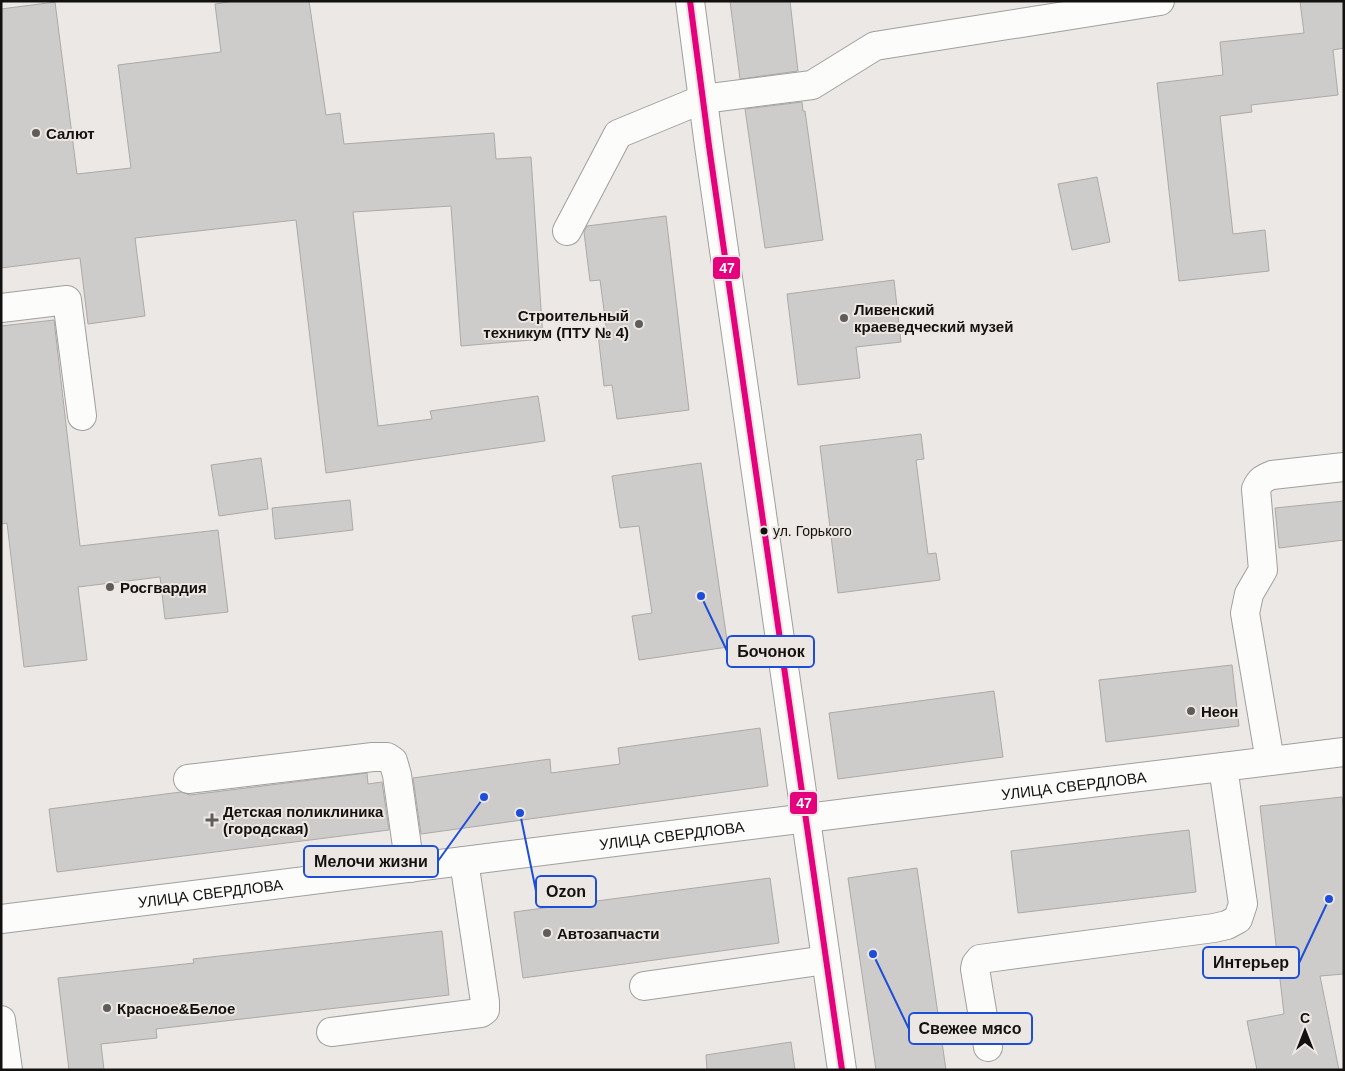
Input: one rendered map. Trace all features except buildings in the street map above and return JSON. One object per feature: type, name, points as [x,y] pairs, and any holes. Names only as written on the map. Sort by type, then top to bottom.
[{"type":"main road","points":[[690,1],[842,1070]]},
{"type":"main road","points":[[567,231],[618,134],[703,99],[812,85],[875,46],[1160,1]]},
{"type":"main road","points":[[1,308],[67,300],[82,416]]},
{"type":"main road","points":[[1270,762],[1246,613],[1249,594],[1263,570],[1256,489],[1263,478],[1272,475],[1344,467]]},
{"type":"main road","name":"УЛИЦА СВЕРДЛОВА","points":[[1,919],[1344,752]]},
{"type":"main road","points":[[188,779],[372,757],[387,757],[393,762],[396,775],[410,868]]},
{"type":"main road","points":[[988,1047],[976,973],[976,964],[980,959],[1214,928],[1227,925],[1238,919],[1243,904],[1223,767]]},
{"type":"main road","points":[[331,1032],[483,1011],[485,1002],[464,861]]},
{"type":"main road","points":[[644,986],[826,960]]},
{"type":"main road","points":[[1,1020],[8,1070]]},
{"type":"transit line","name":"47","points":[[690,1],[709,146],[842,1070]]},
{"type":"place","name":"Салют","points":[[36,133]]},
{"type":"place","name":"Ливенский краеведческий музей","points":[[844,318]]},
{"type":"place","name":"Строительный техникум (ПТУ № 4)","points":[[639,324]]},
{"type":"place","name":"ул. Горького","points":[[764,531]]},
{"type":"place","name":"Росгвардия","points":[[110,587]]},
{"type":"place","name":"Бочонок","points":[[701,596]]},
{"type":"place","name":"Неон","points":[[1191,711]]},
{"type":"place","name":"Мелочи жизни","points":[[484,797]]},
{"type":"place","name":"Ozon","points":[[520,813]]},
{"type":"place","name":"Детская поликлиника (городская)","points":[[212,820]]},
{"type":"place","name":"Интерьер","points":[[1329,899]]},
{"type":"place","name":"Автозапчасти","points":[[547,933]]},
{"type":"place","name":"Свежее мясо","points":[[873,954]]},
{"type":"place","name":"Красное&Белое","points":[[107,1008]]}]
